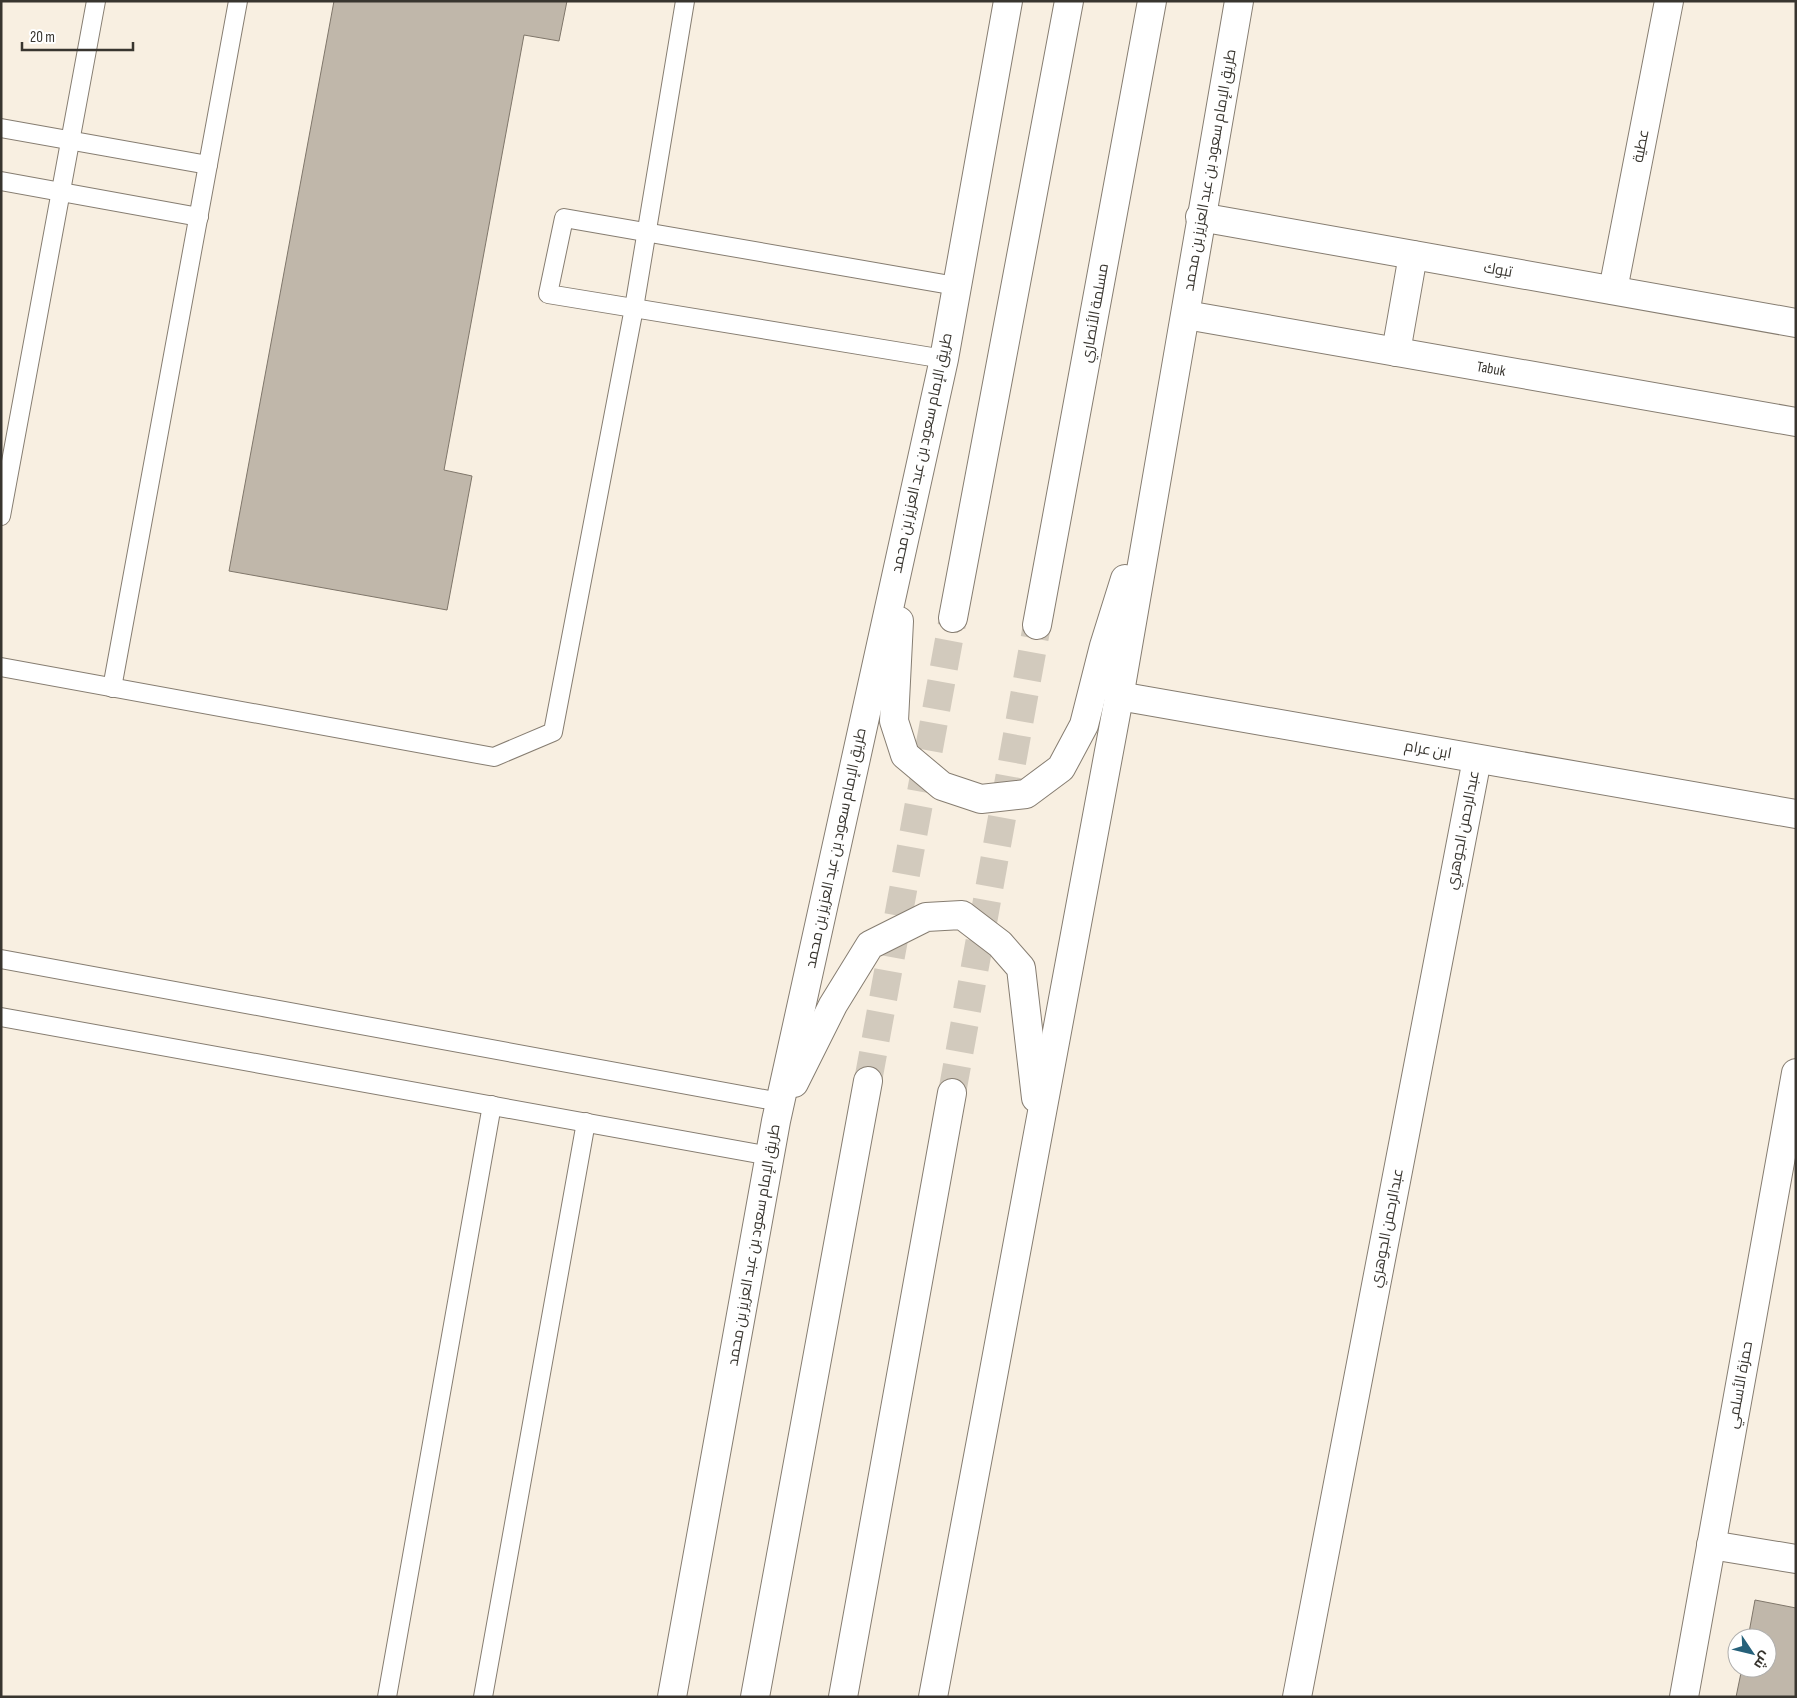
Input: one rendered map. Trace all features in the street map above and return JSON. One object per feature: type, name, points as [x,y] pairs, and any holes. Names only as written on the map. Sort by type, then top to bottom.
[{"type":"street","name":"طريق الإمام سعود بن عبد العزيز بن محمد","points":[[672,1697],[778,1111],[944,359],[1008,1]]},
{"type":"street","points":[[953,618],[1069,1]]},
{"type":"street","name":"مسلمة الأنصاري","points":[[1037,625],[1152,1]]},
{"type":"street","name":"طريق الإمام سعود بن عبد العزيز بن محمد","points":[[933,1697],[1119,696],[1186,315],[1200,217],[1239,1]]},
{"type":"street","name":"عطية","points":[[1613,290],[1669,1]]},
{"type":"street","name":"تبوك","points":[[1200,217],[1796,323]]},
{"type":"street","points":[[1396,352],[1413,255]]},
{"type":"street","name":"Tabuk","points":[[1186,315],[1796,422]]},
{"type":"street","points":[[905,532],[894,721],[905,756],[942,786],[981,799],[1026,794],[1061,768],[1084,725],[1104,646],[1160,468]]},
{"type":"street","name":"ابن عرام","points":[[1119,696],[1796,814]]},
{"type":"street","name":"عبدالرحمن الجوهري","points":[[1297,1697],[1477,759]]},
{"type":"street","points":[[778,1111],[833,1005],[870,945],[926,917],[962,915],[1000,944],[1021,968],[1039,1129]]},
{"type":"street","name":"حمزة الأسلمي","points":[[1684,1697],[1796,1073]]},
{"type":"street","points":[[755,1697],[868,1081]]},
{"type":"street","points":[[843,1697],[952,1094]]},
{"type":"street","points":[[1711,1545],[1796,1559]]},
{"type":"lane","points":[[1,516],[96,1]]},
{"type":"lane","points":[[112,688],[238,1]]},
{"type":"lane","points":[[1,668],[494,757],[553,732],[634,308],[685,1]]},
{"type":"lane","points":[[1,128],[208,165]]},
{"type":"lane","points":[[1,181],[199,217]]},
{"type":"lane","points":[[944,359],[548,294],[564,218],[956,286]]},
{"type":"lane","points":[[1,959],[778,1111]]},
{"type":"lane","points":[[1,1017],[770,1156]]},
{"type":"lane","points":[[387,1697],[492,1105]]},
{"type":"lane","points":[[483,1697],[586,1122]]},
{"type":"building","points":[[334,1],[567,1],[559,41],[524,35],[444,470],[472,476],[447,610],[229,571]]},
{"type":"building","points":[[1755,1600],[1796,1608],[1796,1697],[1736,1697],[1740,1678],[1777,1678],[1777,1628],[1750,1628]]},
{"type":"tunnel","points":[[868,1081],[953,618]]},
{"type":"tunnel","points":[[952,1093],[1037,625]]}]
